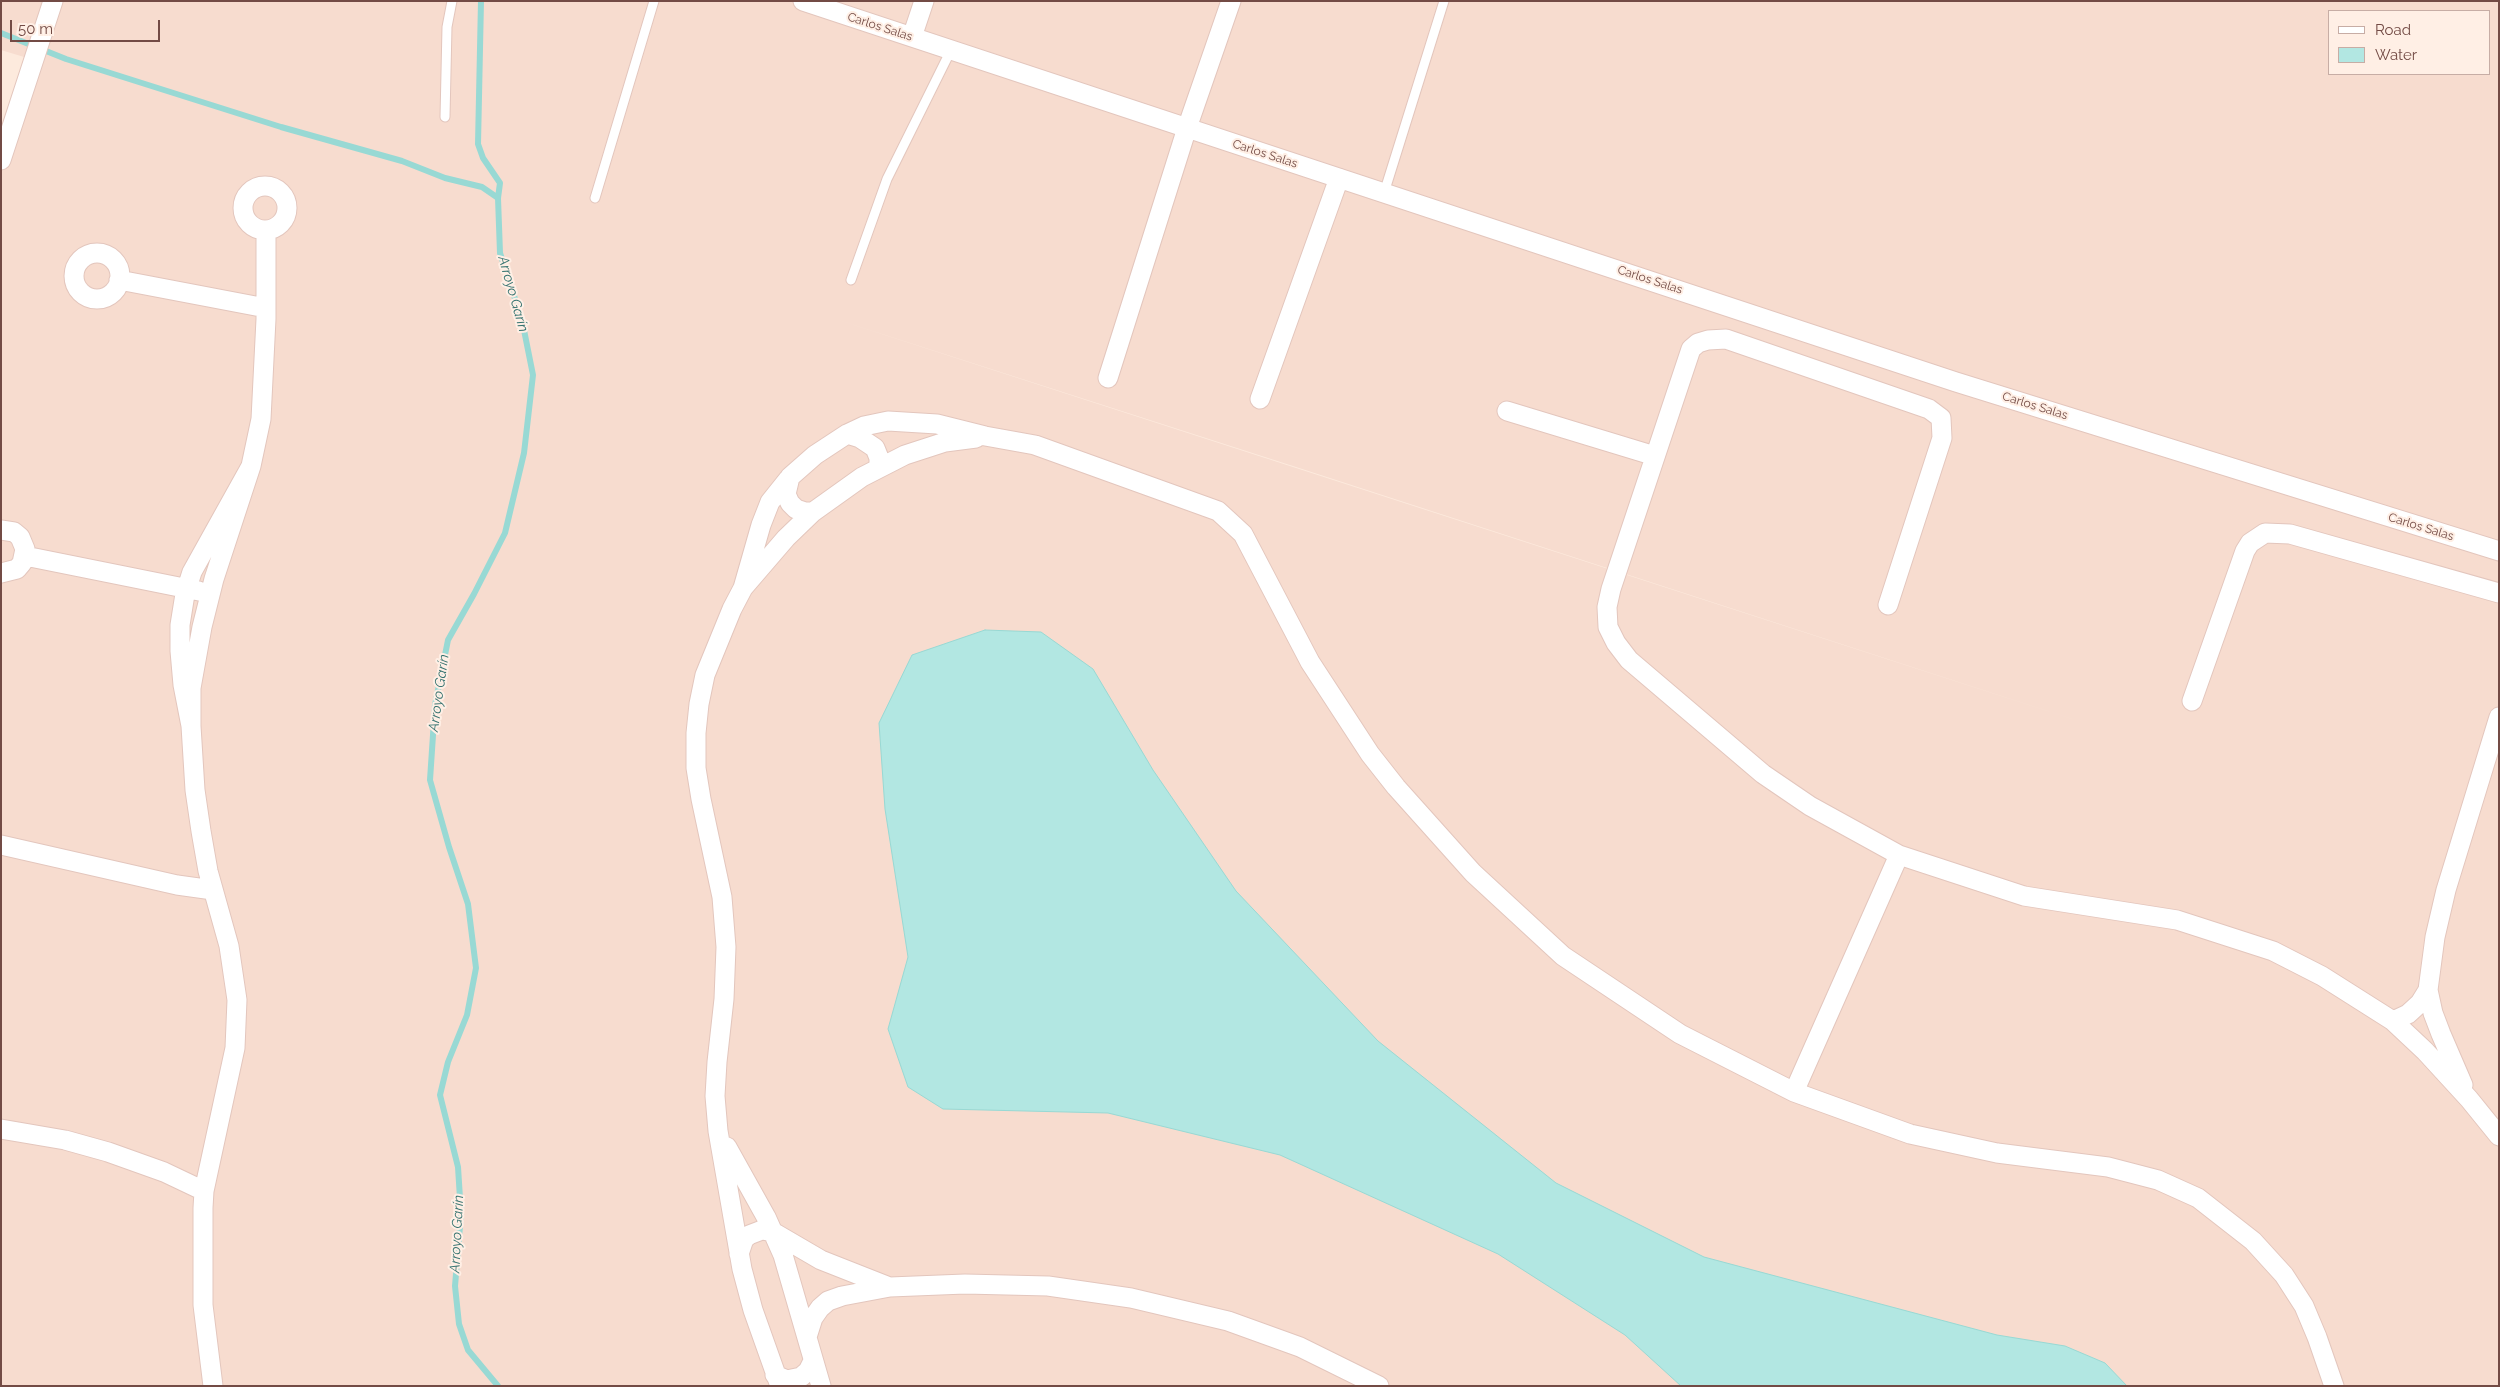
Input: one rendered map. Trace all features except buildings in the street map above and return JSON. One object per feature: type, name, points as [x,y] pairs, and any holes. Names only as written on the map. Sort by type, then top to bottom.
[{"type":"street","points":[[1,160],[54,1]]},
{"type":"street","points":[[912,38],[924,1]]},
{"type":"street","points":[[1108,378],[1187,128],[1230,1]]},
{"type":"street","name":"Carlos Salas","points":[[810,2],[912,38],[1947,379],[2499,551]]},
{"type":"street","points":[[1260,399],[1339,178]]},
{"type":"street","points":[[213,1386],[203,1305],[204,1191],[235,1048],[237,1028],[235,977],[229,946],[208,871],[195,790],[191,688],[210,593],[251,466],[261,418],[266,308],[266,230]]},
{"type":"street","points":[[119,280],[266,308]]},
{"type":"street","points":[[1888,605],[1942,438],[1941,418],[1929,409],[1726,339],[1708,340],[1698,343],[1691,349],[1611,589],[1607,607],[1608,627],[1616,643],[1629,660],[1763,774],[1810,806],[1899,855],[2024,896],[2177,920],[2273,951],[2314,972],[2393,1021],[2425,1050],[2499,1136]]},
{"type":"street","points":[[1507,411],[1655,456]]},
{"type":"street","points":[[743,588],[761,525],[770,502],[790,477],[815,455],[847,434],[864,426],[888,421],[937,424],[985,436],[1035,445],[1203,505],[1229,520],[1251,547],[1310,662],[1370,754],[1396,787],[1473,874],[1563,956],[1610,990],[1680,1034],[1722,1058],[1794,1092],[1910,1134],[1997,1153],[2108,1167],[2158,1180],[2198,1198],[2253,1241],[2284,1275],[2304,1306],[2323,1352],[2334,1386]]},
{"type":"street","points":[[847,434],[860,438],[874,448],[879,458],[879,467]]},
{"type":"street","points":[[814,1361],[801,1378],[778,1380],[753,1310],[740,1254],[718,1130],[716,1088],[726,972],[725,921],[715,859],[701,800],[696,768],[696,733],[705,675],[732,608],[743,588],[775,549],[813,512],[842,489],[879,467],[905,455],[945,442],[985,436]]},
{"type":"street","points":[[191,726],[180,651],[180,625],[187,588],[196,564],[251,466]]},
{"type":"street","points":[[790,477],[786,494],[790,503],[796,509],[804,512],[813,512]]},
{"type":"street","points":[[1,530],[14,532],[20,537],[26,550],[25,556],[17,568],[1,573]]},
{"type":"street","points":[[2192,701],[2245,551],[2250,543],[2265,533],[2290,534],[2499,593]]},
{"type":"street","points":[[25,556],[210,593]]},
{"type":"street","points":[[2469,1099],[2440,1034],[2428,990],[2435,937],[2446,890],[2495,740],[2499,717]]},
{"type":"street","points":[[1,845],[177,885],[213,890]]},
{"type":"street","points":[[1794,1092],[1899,855]]},
{"type":"street","points":[[2393,1021],[2408,1014],[2420,1003],[2428,990]]},
{"type":"street","points":[[1,1129],[65,1140],[108,1152],[164,1172],[204,1191]]},
{"type":"street","points":[[718,1130],[737,1169],[757,1198],[773,1232],[793,1285],[821,1386]]},
{"type":"street","points":[[740,1254],[744,1239],[749,1235],[762,1230],[773,1232],[821,1260],[874,1283],[890,1287]]},
{"type":"street","points":[[807,1337],[813,1318],[828,1301],[842,1296],[890,1287],[965,1284],[1048,1286],[1131,1298],[1228,1321],[1300,1347],[1379,1386]]},
{"type":"lane","points":[[445,116],[447,27],[452,1]]},
{"type":"lane","points":[[595,198],[654,1]]},
{"type":"lane","points":[[1384,193],[1444,1]]},
{"type":"lane","points":[[850,280],[886,179],[951,50]]},
{"type":"shaded area","points":[[1,1],[2499,1],[2499,1386],[1,1386],[1,160],[34,60],[1,50]],"holes":[[[826,316],[1296,467],[2097,727]]]},
{"type":"water","points":[[985,630],[1041,632],[1093,669],[1153,770],[1236,891],[1378,1041],[1556,1183],[1704,1257],[1997,1335],[2065,1346],[2105,1363],[2127,1386],[1681,1386],[1625,1335],[1498,1254],[1280,1155],[1108,1113],[943,1109],[908,1087],[888,1029],[908,957],[885,809],[879,723],[912,655]]},
{"type":"waterway","name":"Arroyo Garín","points":[[481,1],[478,144],[483,158],[500,183],[498,198],[500,253],[522,320],[533,375],[524,453],[505,533],[448,640],[435,705],[430,780],[468,904],[476,968],[467,1015],[448,1062],[440,1095],[458,1167],[461,1214],[455,1286],[459,1324],[468,1350],[498,1386]]},
{"type":"waterway","points":[[1,33],[66,59],[281,127],[402,161],[445,178],[482,187],[498,198]]}]
